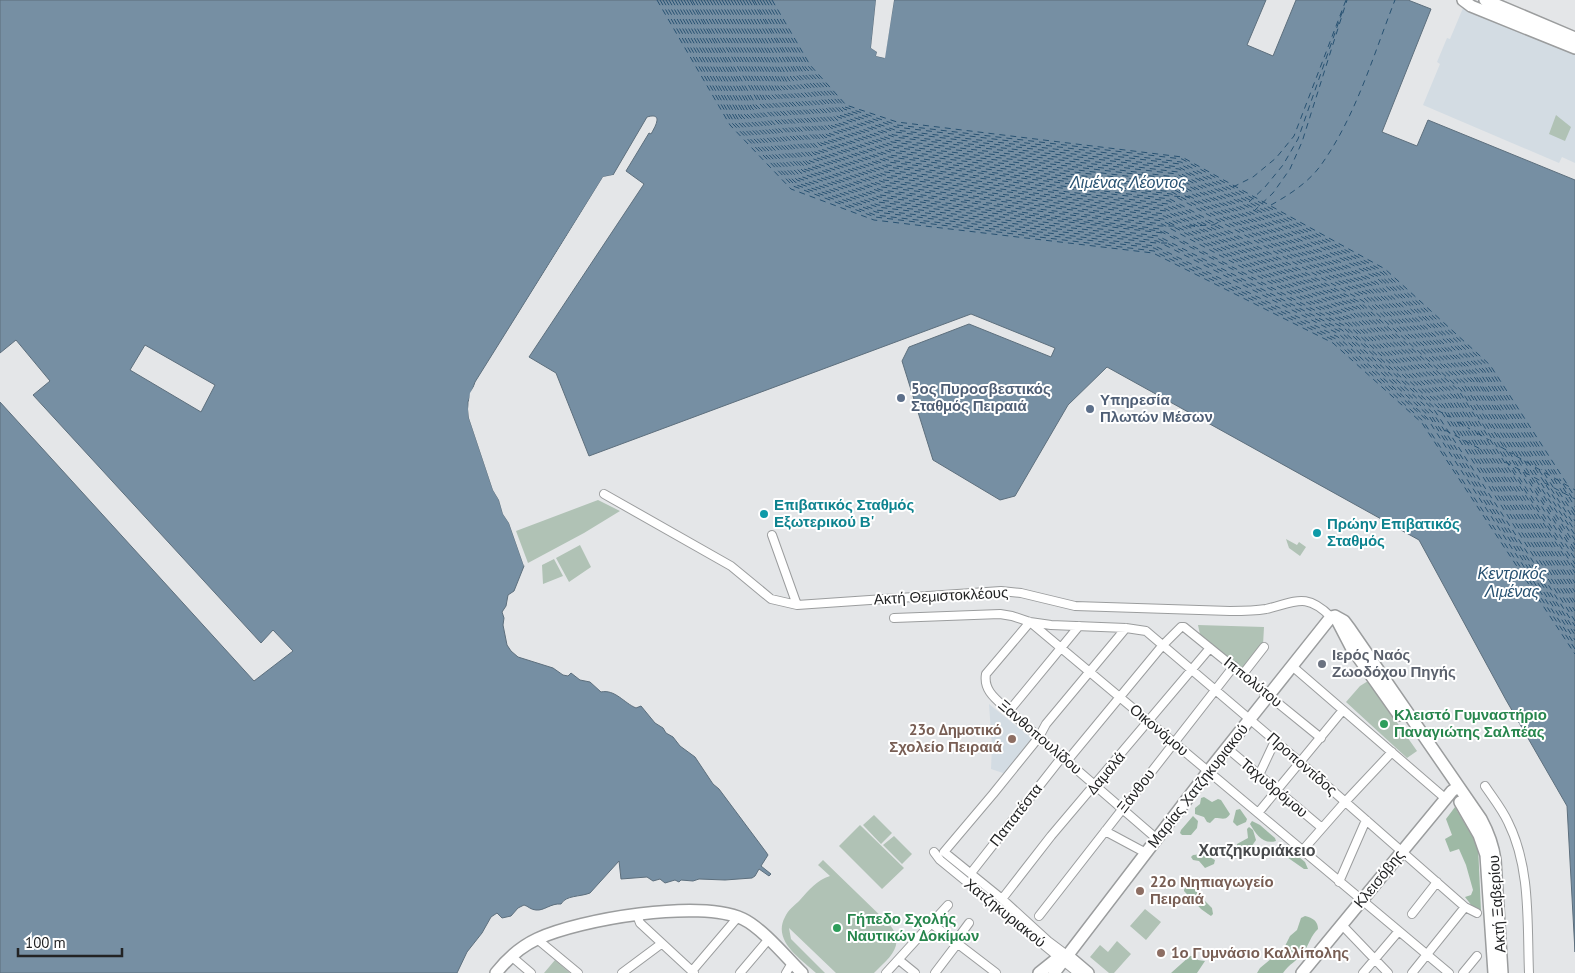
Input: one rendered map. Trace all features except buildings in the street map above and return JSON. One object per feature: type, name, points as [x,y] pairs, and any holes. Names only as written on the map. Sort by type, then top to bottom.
[{"type":"main road","points":[[1463,0],[1471,6],[1575,48]]},
{"type":"main road","points":[[1484,0],[1575,38]]},
{"type":"main road","name":"Μαρίας Χατζηκυριακού","points":[[1054,973],[1063,958],[1226,748],[1333,617]]},
{"type":"main road","name":"Ακτή Ξαβερίου","points":[[1333,617],[1344,621],[1350,629],[1475,826],[1486,855],[1494,973]]},
{"type":"main road","name":"Ακτή Ξαβερίου","points":[[1452,792],[1481,819],[1492,844],[1496,872],[1502,973]]},
{"type":"main road","name":"Κλεισόβης","points":[[1302,973],[1452,792]]},
{"type":"main road","points":[[496,973],[511,956],[537,939],[590,922],[684,911],[720,913],[738,917],[749,923],[768,940],[789,968],[802,973]]},
{"type":"main road","points":[[1039,973],[1063,958]]},
{"type":"main road","name":"Χατζηκυριακού","points":[[1063,958],[1088,973]]},
{"type":"street","name":"Ακτή Θεμιστοκλέους","points":[[604,494],[731,566],[771,599],[797,605],[1001,591],[1021,593],[1075,606],[1230,611],[1256,610],[1303,600],[1314,604],[1333,617]]},
{"type":"street","points":[[772,535],[797,605]]},
{"type":"street","points":[[894,618],[1000,614],[1030,622]]},
{"type":"street","name":"Προποντίδος","points":[[1030,622],[1126,628],[1146,632],[1301,763],[1465,908],[1477,913]]},
{"type":"street","name":"Οικονόμου","points":[[1030,622],[1449,973]]},
{"type":"street","name":"Ξανθοπουλίδου","points":[[1030,622],[986,674],[985,679],[988,690],[1039,737],[1157,839]]},
{"type":"street","points":[[1009,710],[1079,626]]},
{"type":"street","name":"Παπατέστα","points":[[971,873],[1064,759],[1162,646],[1178,629],[1184,627]]},
{"type":"street","name":"Ιππολύτου","points":[[1184,627],[1321,738]]},
{"type":"street","points":[[944,852],[1039,737],[1046,724],[1126,628]]},
{"type":"street","points":[[1243,674],[1264,647]]},
{"type":"street","name":"Δαμαλά","points":[[1002,899],[1051,836],[1210,648]]},
{"type":"street","name":"Ξάνθου","points":[[1039,916],[1234,666]]},
{"type":"street","points":[[1292,666],[1392,752],[1452,792]]},
{"type":"street","points":[[1258,813],[1343,710]]},
{"type":"street","points":[[1259,775],[1275,741]]},
{"type":"street","name":"Ταχυδρόμου","points":[[1226,748],[1322,828]]},
{"type":"street","points":[[1302,851],[1392,752]]},
{"type":"street","points":[[1485,786],[1507,820],[1520,858],[1525,882],[1529,973]]},
{"type":"street","points":[[1339,882],[1366,820]]},
{"type":"street","points":[[1105,831],[1146,853]]},
{"type":"street","name":"Χατζηκυριακού","points":[[1063,958],[940,860],[934,852],[944,852],[1002,899],[1048,941],[1078,973]]},
{"type":"street","points":[[1412,914],[1437,882]]},
{"type":"street","points":[[886,973],[948,905]]},
{"type":"street","points":[[1412,973],[1465,908]]},
{"type":"street","points":[[637,915],[640,923],[690,971],[738,917]]},
{"type":"street","points":[[935,973],[969,923]]},
{"type":"street","points":[[932,924],[996,973]]},
{"type":"street","points":[[1342,925],[1388,973]]},
{"type":"street","points":[[1363,973],[1398,932]]},
{"type":"street","points":[[537,939],[578,973]]},
{"type":"street","points":[[740,973],[768,940]]},
{"type":"street","points":[[622,973],[661,944]]},
{"type":"street","points":[[511,956],[531,973]]},
{"type":"street","points":[[1464,973],[1477,956]]},
{"type":"street","points":[[899,960],[914,973]]},
{"type":"shaded area","points":[[1463,8],[1575,55],[1575,163],[1562,157],[1559,163],[1423,105],[1440,64],[1437,62],[1447,38],[1450,39]]},
{"type":"shaded area","name":"23ο Δημοτικό Σχολείο Πειραιά","points":[[989,704],[1034,740],[1006,774],[991,769],[992,746]]},
{"type":"green space","points":[[1556,115],[1571,127],[1565,141],[1549,134]]},
{"type":"green space","points":[[598,500],[620,511],[528,563],[516,531]]},
{"type":"green space","points":[[1286,539],[1297,545],[1299,542],[1306,547],[1300,556],[1289,548]]},
{"type":"green space","points":[[580,545],[591,567],[569,582],[556,558]]},
{"type":"green space","points":[[554,559],[563,576],[543,584],[542,565]]},
{"type":"green space","points":[[1198,625],[1264,627],[1263,645],[1243,671],[1201,639]]},
{"type":"green space","name":"Κλειστό Γυμναστήριο Παναγιώτης Σαλπέας","points":[[1368,681],[1417,751],[1407,758],[1346,702],[1360,686]]},
{"type":"green space","points":[[1204,797],[1212,802],[1218,799],[1221,800],[1230,814],[1227,818],[1215,818],[1210,823],[1204,817],[1195,814],[1195,808],[1200,804],[1201,798]]},
{"type":"green space","points":[[1455,807],[1478,846],[1481,911],[1472,906],[1465,897],[1471,895],[1473,890],[1459,849],[1450,852],[1445,839],[1452,835],[1446,819]]},
{"type":"green space","points":[[1240,809],[1247,819],[1246,822],[1237,826],[1233,822],[1236,810]]},
{"type":"green space","points":[[874,815],[892,833],[881,844],[863,825]]},
{"type":"green space","points":[[1193,816],[1198,821],[1197,828],[1191,835],[1182,835],[1180,833],[1181,830]]},
{"type":"green space","points":[[1252,821],[1260,825],[1276,841],[1271,842],[1260,838],[1250,824]]},
{"type":"green space","points":[[860,825],[904,868],[882,889],[839,846]]},
{"type":"green space","points":[[1249,827],[1253,830],[1256,840],[1247,853],[1237,852],[1237,844],[1248,838],[1247,829]]},
{"type":"green space","points":[[894,836],[912,854],[902,864],[883,845]]},
{"type":"green space","points":[[1282,845],[1286,846],[1305,862],[1308,869],[1304,869],[1284,855],[1281,849]]},
{"type":"green space","points":[[1204,854],[1215,860],[1214,864],[1205,868],[1199,861],[1193,860],[1191,857]]},
{"type":"green space","name":"Γήπεδο Σχολής Ναυτικών Δοκίμων","points":[[823,860],[895,932],[896,945],[894,951],[874,973],[836,973],[789,928],[791,939],[825,973],[816,973],[785,942],[782,926],[788,912],[821,880],[830,876],[818,865]]},
{"type":"green space","points":[[1188,884],[1198,889],[1202,898],[1212,908],[1213,914],[1211,916],[1201,909],[1184,891],[1185,885]]},
{"type":"green space","points":[[1145,909],[1161,922],[1146,940],[1130,926]]},
{"type":"green space","points":[[1305,916],[1315,920],[1318,929],[1301,956],[1283,973],[1257,973],[1260,968],[1284,948],[1290,936],[1297,930],[1301,918]]},
{"type":"green space","points":[[1117,941],[1131,954],[1114,973],[1109,973],[1090,957],[1100,945],[1108,952]]},
{"type":"green space","points":[[1190,956],[1205,961],[1197,973],[1171,973]]},
{"type":"green space","points":[[555,960],[570,973],[544,973]]},
{"type":"water","points":[[0,0],[876,0],[871,48],[877,52],[876,56],[884,58],[894,0],[1266,0],[1247,45],[1273,56],[1296,0],[1408,0],[1431,9],[1382,132],[1417,146],[1428,120],[1575,180],[1575,952],[1567,806],[1506,700],[1419,540],[1107,367],[1068,405],[1015,496],[1000,500],[933,460],[902,361],[909,347],[969,324],[1051,357],[1055,348],[971,314],[589,456],[556,373],[529,357],[644,184],[626,171],[654,128],[657,118],[652,116],[647,117],[613,175],[603,177],[475,382],[468,402],[469,418],[493,490],[509,523],[524,566],[514,591],[508,595],[506,606],[502,612],[507,645],[518,657],[553,668],[563,675],[568,676],[571,673],[580,680],[590,682],[601,692],[615,694],[636,708],[641,706],[655,723],[695,757],[713,784],[719,789],[768,855],[761,866],[771,874],[769,876],[759,869],[752,878],[699,879],[693,881],[681,880],[679,882],[675,880],[665,883],[660,879],[653,881],[647,877],[621,879],[619,861],[590,893],[566,899],[561,904],[539,910],[534,910],[524,905],[518,908],[511,916],[502,918],[497,913],[491,917],[482,933],[467,952],[457,973],[0,973],[0,402],[254,681],[293,651],[273,630],[261,643],[33,395],[50,381],[16,340],[0,353]],"holes":[[[145,345],[215,385],[201,412],[130,370]]]},
{"type":"pier","points":[[876,0],[879,0],[874,47],[879,50],[879,54],[883,55],[892,0],[894,0],[885,58],[876,56],[877,52],[871,48]]},
{"type":"pier","points":[[613,175],[614,177],[605,179],[477,384],[470,402],[471,418],[495,489],[522,550],[526,564],[524,566],[509,523],[493,490],[469,418],[470,393],[603,177]]},
{"type":"ferry route","points":[[657,0],[730,125],[791,189],[874,220],[1153,253],[1333,343],[1422,423],[1575,654]]},
{"type":"ferry route","points":[[660,0],[732,123],[793,186],[875,217],[1154,251],[1335,341],[1423,421],[1575,649]]},
{"type":"ferry route","points":[[663,0],[734,122],[794,184],[875,215],[1154,248],[1336,339],[1429,422]]},
{"type":"ferry route","points":[[666,0],[736,120],[795,182],[876,212],[1155,246],[1338,337],[1427,418],[1575,645]]},
{"type":"ferry route","points":[[669,0],[738,119],[797,180],[876,210],[1156,243],[1171,243]]},
{"type":"ferry route","points":[[672,0],[740,117],[798,178],[877,207],[1157,241],[1339,334],[1429,416],[1575,640]]},
{"type":"ferry route","points":[[675,0],[742,116],[800,176],[878,205],[1157,238],[1341,332],[1431,415],[1575,635]]},
{"type":"ferry route","points":[[678,0],[744,114],[801,173],[878,202],[1158,236],[1342,330],[1433,413],[1575,631]]},
{"type":"ferry route","points":[[681,0],[746,113],[803,171],[879,200],[1163,233]]},
{"type":"ferry route","points":[[684,0],[748,111],[804,169],[879,197],[1160,231],[1344,328],[1435,411],[1575,626]]},
{"type":"ferry route","points":[[687,0],[750,109],[805,167],[880,195],[1160,229],[1345,326],[1437,410],[1450,417]]},
{"type":"ferry route","points":[[690,0],[752,108],[807,165],[881,192],[1161,226],[1175,226]]},
{"type":"ferry route","points":[[692,0],[754,106],[808,163],[881,190],[1162,224],[1347,324],[1439,408],[1575,621]]},
{"type":"ferry route","points":[[695,0],[756,105],[810,161],[882,187],[1163,221],[1348,322],[1441,406],[1575,616]]},
{"type":"ferry route","points":[[698,0],[759,103],[811,158],[882,185],[1163,219],[1350,320],[1443,405],[1575,611]]},
{"type":"ferry route","points":[[701,0],[761,102],[812,156],[883,182],[1164,216],[1351,318],[1445,403],[1575,606]]},
{"type":"ferry route","points":[[704,0],[763,100],[814,154],[884,180],[1165,214],[1352,315],[1447,401],[1575,602]]},
{"type":"ferry route","points":[[707,0],[765,99],[815,152],[884,177],[1166,211],[1354,313],[1449,400],[1575,597]]},
{"type":"ferry route","points":[[710,0],[767,97],[817,150],[885,175],[1166,209],[1355,311],[1451,398],[1575,592]]},
{"type":"ferry route","points":[[713,0],[769,96],[818,148],[885,172],[1167,206],[1357,309],[1453,396],[1575,588]]},
{"type":"ferry route","points":[[716,0],[771,94],[820,145],[886,170],[1168,204],[1358,307],[1455,395],[1575,583]]},
{"type":"ferry route","points":[[719,0],[773,92],[821,143],[887,167],[1169,201],[1360,305],[1457,393],[1575,578]]},
{"type":"ferry route","points":[[722,0],[775,91],[822,141],[887,165],[1170,199],[1361,303],[1459,391],[1575,573]]},
{"type":"ferry route","points":[[725,0],[777,89],[824,139],[888,162],[1190,197]]},
{"type":"ferry route","points":[[728,0],[779,88],[825,137],[888,160],[1171,194],[1363,301],[1461,390],[1575,569]]},
{"type":"ferry route","points":[[731,0],[781,86],[827,135],[889,157],[1172,192],[1364,298],[1463,388],[1511,464]]},
{"type":"ferry route","points":[[734,0],[783,85],[828,133],[889,155],[1173,189],[1366,296],[1465,386],[1575,559]]},
{"type":"ferry route","points":[[737,0],[785,83],[829,130],[890,152],[1173,187],[1367,294],[1467,385],[1520,469]]},
{"type":"ferry route","points":[[740,0],[787,82],[831,128],[891,150],[1174,184],[1369,292],[1469,383],[1575,550]]},
{"type":"ferry route","points":[[743,0],[789,80],[832,126],[891,147],[1175,182],[1370,290],[1471,381],[1518,456]]},
{"type":"ferry route","points":[[746,0],[792,79],[834,124],[892,145],[1176,179],[1372,288],[1473,380],[1534,476]]},
{"type":"ferry route","points":[[749,0],[794,77],[835,122],[892,142],[1176,177],[1373,286],[1475,378],[1539,479]]},
{"type":"ferry route","points":[[752,0],[796,75],[837,120],[893,140],[1177,174],[1375,284],[1476,376],[1533,465]]},
{"type":"ferry route","points":[[754,0],[798,74],[838,117],[894,137],[1178,172],[1376,282],[1478,375],[1575,526]]},
{"type":"ferry route","points":[[757,0],[800,72],[839,115],[894,135],[1179,169],[1378,279],[1480,373],[1542,470]]},
{"type":"ferry route","points":[[760,0],[802,71],[841,113],[895,132],[1179,167],[1379,277],[1482,371],[1557,488]]},
{"type":"ferry route","points":[[763,0],[804,69],[842,111],[895,130],[1180,164],[1380,275],[1484,370],[1552,475]]},
{"type":"ferry route","points":[[766,0],[806,68],[844,109],[896,127],[1181,162],[1382,273],[1486,368],[1567,494]]},
{"type":"ferry route","points":[[769,0],[808,66],[845,107],[897,125],[1182,159],[1383,271],[1488,366],[1561,481]]},
{"type":"ferry route","points":[[772,0],[810,65],[846,105],[897,122],[1182,157],[1385,269],[1490,365],[1567,484]]},
{"type":"ferry route","points":[[1233,187],[1253,177],[1276,158],[1294,136],[1346,0]]},
{"type":"ferry route","points":[[1254,211],[1273,193],[1290,169],[1302,142],[1347,0]]},
{"type":"ferry route","points":[[1271,205],[1311,177],[1333,146],[1363,85],[1395,0]]},
{"type":"ferry route","points":[[1249,202],[1265,187],[1283,165],[1298,139],[1344,7]]},
{"type":"ferry route","points":[[1213,225],[1223,220]]},
{"type":"ferry route","points":[[1189,226],[1213,225]]},
{"type":"ferry route","points":[[1458,422],[1470,429]]},
{"type":"ferry route","points":[[1445,430],[1484,451]]},
{"type":"ferry route","points":[[1477,433],[1489,440]]},
{"type":"ferry route","points":[[1501,447],[1513,454]]},
{"type":"ferry route","points":[[1516,456],[1575,490]]},
{"type":"ferry route","points":[[1520,459],[1575,545]]},
{"type":"ferry route","points":[[1505,462],[1575,499]]},
{"type":"ferry route","points":[[1513,468],[1575,564]]},
{"type":"ferry route","points":[[1535,468],[1544,482]]},
{"type":"ferry route","points":[[1523,472],[1575,554]]},
{"type":"ferry route","points":[[1544,473],[1575,521]]},
{"type":"ferry route","points":[[1554,479],[1575,512]]},
{"type":"ferry route","points":[[1536,480],[1575,540]]},
{"type":"ferry route","points":[[1541,483],[1575,535]]},
{"type":"ferry route","points":[[1563,484],[1575,502]]},
{"type":"ferry route","points":[[1546,485],[1575,531]]},
{"type":"ferry route","points":[[1569,488],[1575,497]]},
{"type":"ferry route","points":[[1559,492],[1575,516]]},
{"type":"ferry route","points":[[1569,497],[1575,507]]},
{"type":"place","name":"5ος Πυροσβεστικός Σταθμός Πειραιά","points":[[901,398]]},
{"type":"place","name":"Υπηρεσία Πλωτών Μέσων","points":[[1090,409]]},
{"type":"place","name":"Επιβατικός Σταθμός Εξωτερικού Β'","points":[[764,514]]},
{"type":"place","name":"Πρώην Επιβατικός Σταθμός","points":[[1317,533]]},
{"type":"place","name":"Ιερός Ναός Ζωοδόχου Πηγής","points":[[1322,664]]},
{"type":"place","name":"Κλειστό Γυμναστήριο Παναγιώτης Σαλπέας","points":[[1384,724]]},
{"type":"place","name":"23ο Δημοτικό Σχολείο Πειραιά","points":[[1012,739]]},
{"type":"place","name":"22ο Νηπιαγωγείο Πειραιά","points":[[1140,891]]},
{"type":"place","name":"Γήπεδο Σχολής Ναυτικών Δοκίμων","points":[[837,928]]},
{"type":"place","name":"1ο Γυμνάσιο Καλλίπολης","points":[[1161,953]]},
{"type":"district","name":"Χατζηκυριάκειο","points":[[1257,850]]},
{"type":"water label","name":"Λιμένας Λέοντος","points":[[1128,182]]},
{"type":"water label","name":"Κεντρικός Λιμένας","points":[[1512,582]]}]
